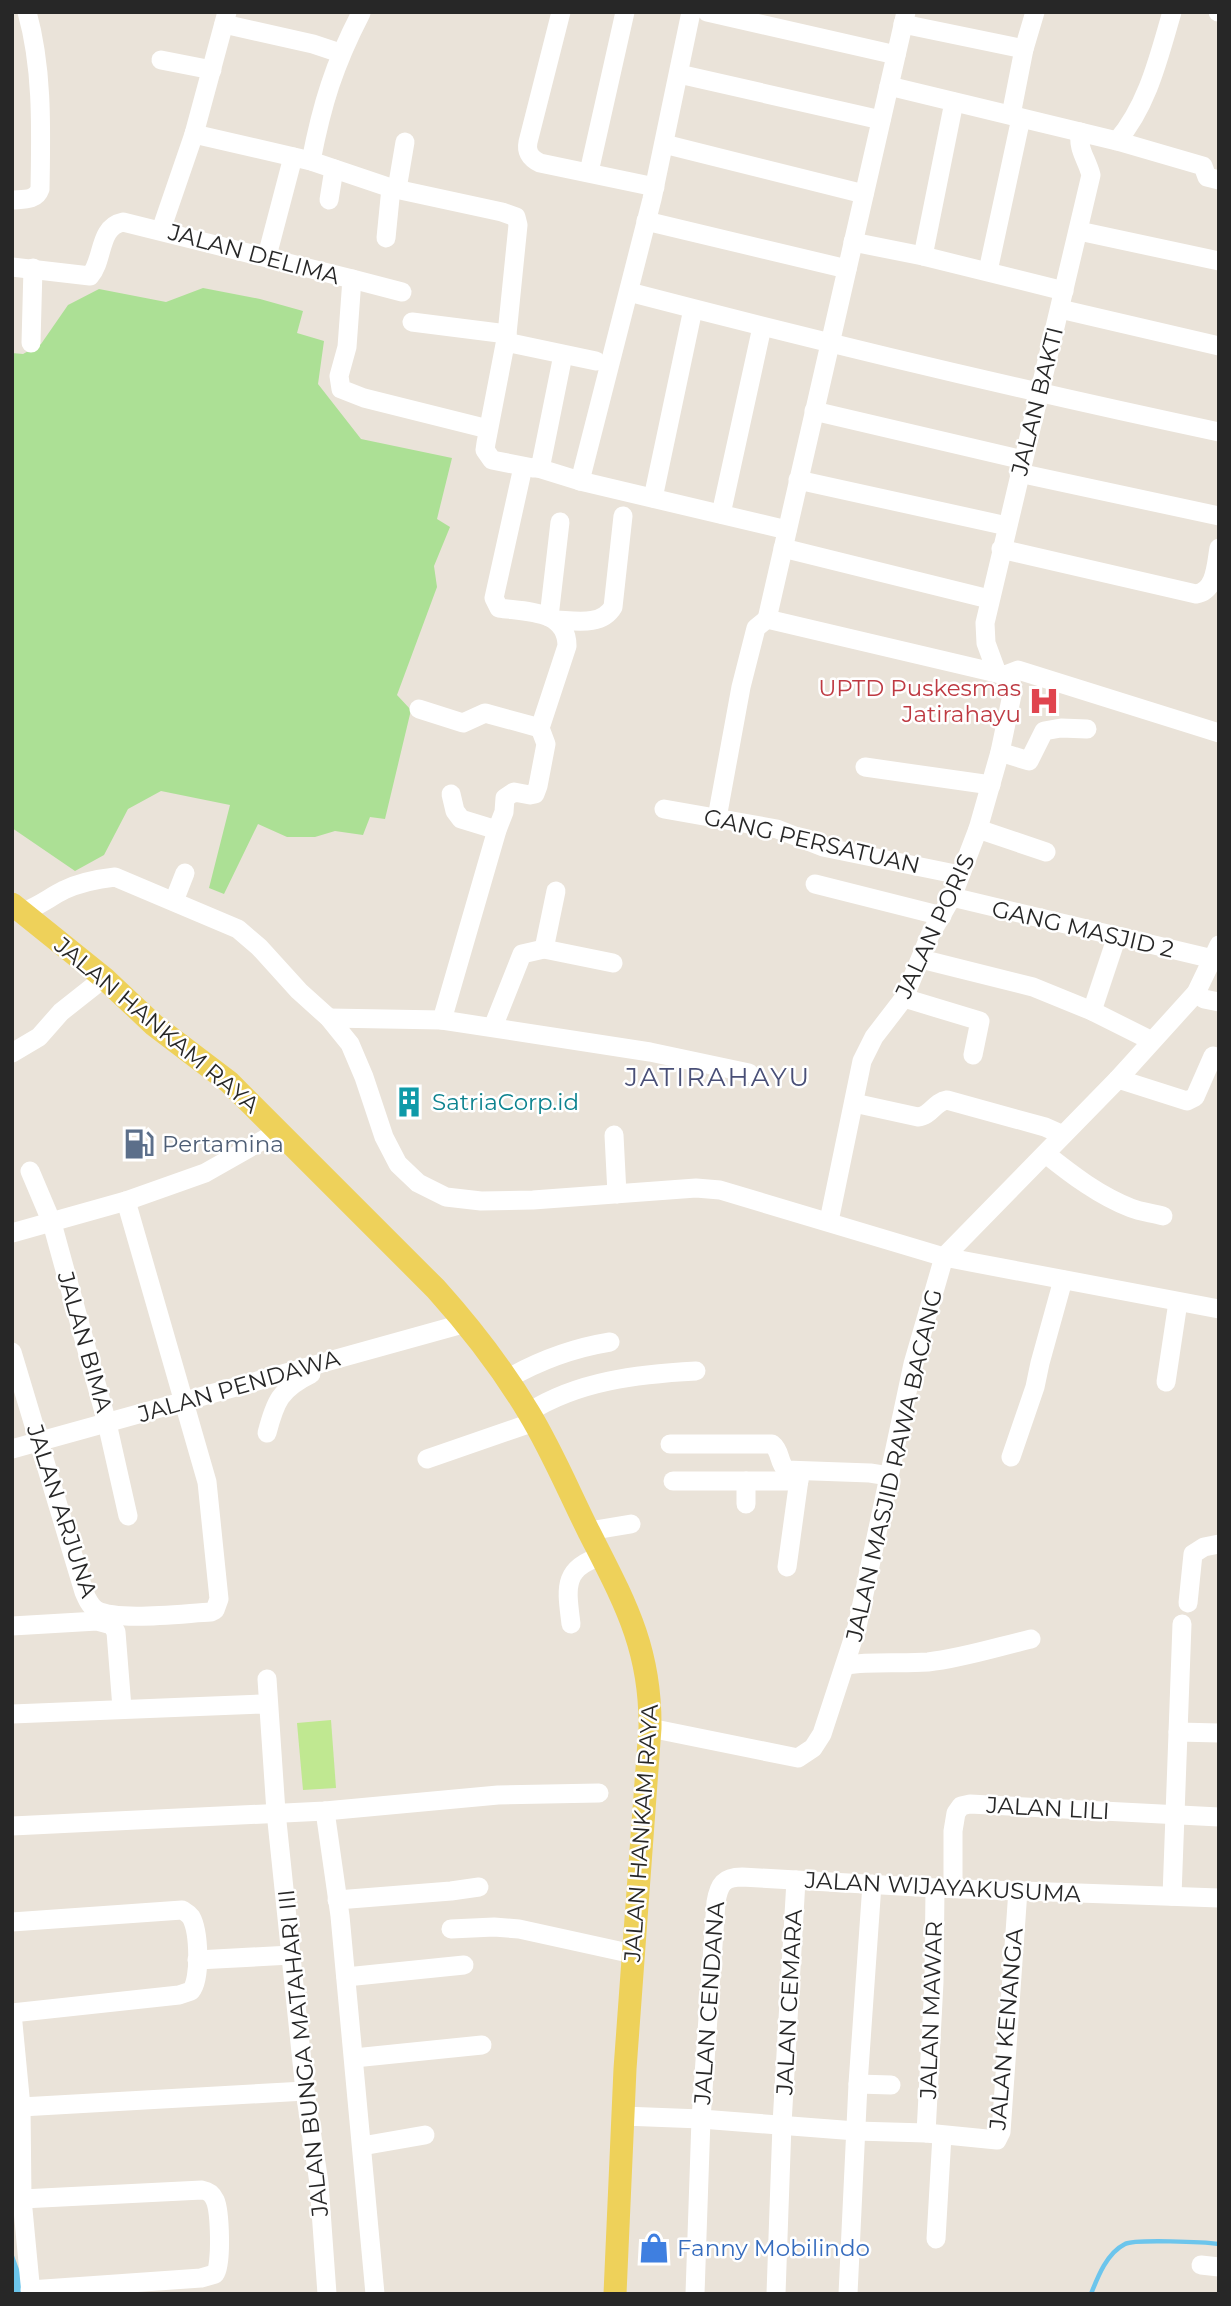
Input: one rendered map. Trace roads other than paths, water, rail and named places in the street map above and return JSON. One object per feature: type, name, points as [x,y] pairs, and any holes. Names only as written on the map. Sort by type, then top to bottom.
[{"type":"main road","name":"JALAN HANKAM RAYA","points":[[29,911],[154,1025],[229,1082],[436,1289],[470,1328],[531,1417],[602,1556],[640,1640],[648,1678],[650,1728],[633,1954],[615,2294]]},
{"type":"street","points":[[12,200],[32,198],[40,188],[41,139],[36,62],[27,12]]},
{"type":"street","points":[[561,12],[527,148],[530,156],[540,163],[655,187]]},
{"type":"street","points":[[589,172],[625,12]]},
{"type":"street","points":[[580,481],[655,187],[691,12]]},
{"type":"street","points":[[707,12],[754,17],[896,55]]},
{"type":"street","points":[[988,271],[1016,116],[1024,49],[1035,12]]},
{"type":"street","points":[[1117,141],[1137,111],[1153,76],[1172,12]]},
{"type":"street","points":[[267,256],[340,53],[360,13]]},
{"type":"street","points":[[160,230],[194,134],[225,18],[340,53]]},
{"type":"street","points":[[717,818],[740,687],[756,628],[767,619],[905,18],[1024,49]]},
{"type":"street","points":[[161,60],[212,70]]},
{"type":"street","points":[[679,74],[881,121]]},
{"type":"street","points":[[889,86],[1117,141],[1203,166],[1207,177],[1219,180]]},
{"type":"street","points":[[923,256],[954,102]]},
{"type":"street","name":"JALAN BAKTI","points":[[1001,673],[986,643],[985,623],[1091,175],[1080,150],[1080,132]]},
{"type":"street","points":[[194,134],[302,159],[394,188],[516,217],[518,225],[506,338],[485,450],[492,460],[721,514],[785,539],[989,599]]},
{"type":"street","points":[[386,237],[405,142]]},
{"type":"street","points":[[664,144],[864,194]]},
{"type":"street","points":[[329,200],[334,169]]},
{"type":"street","points":[[646,221],[847,269]]},
{"type":"street","name":"JALAN DELIMA","points":[[12,267],[90,276],[95,269],[107,232],[116,223],[122,222],[352,279],[347,347],[339,376],[341,389],[364,398],[488,429]]},
{"type":"street","points":[[1079,231],[1219,261]]},
{"type":"street","points":[[853,242],[988,271],[1062,300],[1219,346]]},
{"type":"street","points":[[31,343],[33,268]]},
{"type":"street","points":[[352,279],[402,292]]},
{"type":"street","points":[[629,292],[1039,394],[1219,432]]},
{"type":"street","points":[[653,498],[693,309]]},
{"type":"street","points":[[412,322],[506,338],[563,355],[596,361]]},
{"type":"street","points":[[721,514],[762,327]]},
{"type":"street","points":[[563,355],[543,460],[531,468],[494,598],[499,608],[553,618],[597,620],[610,612],[613,607],[623,516]]},
{"type":"street","points":[[814,411],[1021,467],[1219,516]]},
{"type":"street","points":[[798,480],[1007,526]]},
{"type":"street","points":[[442,1020],[497,830],[505,812],[505,798],[514,792],[530,796],[538,786],[546,744],[540,728],[567,646],[567,635],[553,618],[559,522]]},
{"type":"street","points":[[1001,549],[1196,594],[1204,593],[1210,587],[1219,548]]},
{"type":"street","points":[[767,619],[1001,673],[1018,670],[1219,733]]},
{"type":"street","name":"JALAN PORIS","points":[[829,1221],[862,1061],[867,1048],[904,998],[930,935],[952,897],[978,829],[1013,690],[1012,682],[1001,673]]},
{"type":"street","points":[[419,709],[463,723],[485,713],[540,728]]},
{"type":"street","points":[[999,752],[1028,761],[1044,731],[1061,728],[1087,729]]},
{"type":"street","points":[[865,767],[991,785]]},
{"type":"street","points":[[451,794],[455,811],[461,819],[497,830]]},
{"type":"street","name":"GANG PERSATUAN","points":[[664,808],[776,829],[823,847],[960,875]]},
{"type":"street","points":[[978,829],[1046,852]]},
{"type":"street","points":[[174,901],[185,873]]},
{"type":"street","points":[[29,911],[78,884],[115,877],[238,929],[329,1018],[350,1044],[398,1164],[418,1183],[446,1197],[481,1200],[559,1199],[696,1188],[720,1190],[944,1257],[1219,1309]]},
{"type":"street","points":[[815,884],[942,916]]},
{"type":"street","points":[[544,950],[555,891]]},
{"type":"street","name":"GANG MASJID 2","points":[[952,897],[1116,936],[1216,952]]},
{"type":"street","points":[[1092,1011],[1116,936]]},
{"type":"street","points":[[493,1027],[522,954],[544,950],[613,963]]},
{"type":"street","name":"JALAN MASJID RAWA BACANG","points":[[650,1728],[798,1758],[813,1748],[821,1734],[846,1665],[872,1563],[913,1364],[944,1257],[1118,1079],[1196,993],[1216,952]]},
{"type":"street","points":[[921,959],[1033,987],[1092,1011],[1152,1041]]},
{"type":"street","points":[[12,1053],[40,1037],[61,1012],[104,978]]},
{"type":"street","points":[[1196,993],[1204,999],[1219,1002]]},
{"type":"street","points":[[904,998],[980,1021],[973,1055]]},
{"type":"street","points":[[329,1018],[442,1020],[650,1052],[748,1073]]},
{"type":"street","points":[[1118,1079],[1187,1101],[1195,1097],[1213,1056]]},
{"type":"street","points":[[854,1103],[918,1117],[924,1116],[937,1103],[947,1100],[1045,1127],[1063,1135]]},
{"type":"street","points":[[12,1233],[126,1201],[214,1169],[279,1131]]},
{"type":"street","points":[[614,1135],[617,1194]]},
{"type":"street","points":[[1046,1154],[1072,1175],[1105,1195],[1132,1209],[1163,1216]]},
{"type":"street","name":"JALAN BIMA","points":[[30,1171],[52,1223],[107,1423],[128,1516]]},
{"type":"street","points":[[12,1626],[211,1612],[219,1599],[207,1482],[126,1201]]},
{"type":"street","points":[[1011,1457],[1035,1387],[1063,1280]]},
{"type":"street","points":[[1166,1382],[1178,1301]]},
{"type":"street","points":[[267,1433],[275,1402],[292,1384],[309,1375],[470,1328]]},
{"type":"street","name":"JALAN PENDAWA","points":[[12,1449],[470,1328]]},
{"type":"street","points":[[507,1379],[547,1358],[581,1347],[610,1342]]},
{"type":"street","name":"JALAN ARJUNA","points":[[12,1352],[84,1592],[90,1605],[114,1620]]},
{"type":"street","points":[[427,1459],[531,1417],[547,1400],[610,1380],[651,1373],[696,1371]]},
{"type":"street","points":[[670,1444],[772,1444],[778,1448],[786,1470],[799,1476]]},
{"type":"street","points":[[673,1481],[746,1481],[841,1471],[889,1476]]},
{"type":"street","points":[[787,1567],[799,1476]]},
{"type":"street","points":[[746,1481],[746,1504]]},
{"type":"street","points":[[589,1531],[631,1524]]},
{"type":"street","points":[[1188,1603],[1193,1554],[1204,1547],[1219,1544]]},
{"type":"street","points":[[571,1624],[568,1581],[578,1569],[602,1556]]},
{"type":"street","points":[[114,1620],[122,1709]]},
{"type":"street","points":[[1172,1896],[1182,1624]]},
{"type":"street","points":[[846,1665],[929,1661],[967,1655],[1031,1639]]},
{"type":"street","name":"JALAN BUNGA MATAHARI III","points":[[267,1679],[276,1812],[305,2091],[319,2183],[327,2294]]},
{"type":"street","points":[[12,1714],[262,1704],[268,1707]]},
{"type":"street","points":[[1178,1732],[1219,1733]]},
{"type":"street","points":[[12,1826],[325,1811],[480,1796],[599,1793]]},
{"type":"street","name":"JALAN LILI","points":[[944,1888],[953,1831],[961,1806],[970,1804],[1219,1817]]},
{"type":"street","points":[[325,1811],[346,1977],[375,2294]]},
{"type":"street","name":"JALAN WIJAYAKUSUMA","points":[[719,1886],[731,1877],[1219,1898]]},
{"type":"street","name":"JALAN CEMARA","points":[[776,2294],[782,2124],[796,1880]]},
{"type":"street","points":[[848,2294],[858,2084],[872,1884]]},
{"type":"street","points":[[337,1900],[451,1891],[479,1886]]},
{"type":"street","name":"JALAN CENDANA","points":[[695,2294],[701,2119],[719,1886]]},
{"type":"street","name":"JALAN MAWAR","points":[[936,2239],[934,1982],[944,1888]]},
{"type":"street","name":"JALAN KENANGA","points":[[934,2134],[990,2141],[1001,2136],[1018,1890]]},
{"type":"street","points":[[12,1922],[182,1910],[192,1919],[198,1979],[194,1988],[187,1993],[12,2013],[21,2107],[22,2199],[31,2292],[201,2278],[215,2274],[220,2263],[216,2204],[211,2193],[202,2190],[22,2199]]},
{"type":"street","points":[[451,1929],[519,1929],[633,1954]]},
{"type":"street","points":[[197,1960],[291,1955]]},
{"type":"street","points":[[346,1977],[464,1965]]},
{"type":"street","points":[[354,2058],[482,2045]]},
{"type":"street","points":[[858,2084],[891,2085]]},
{"type":"street","points":[[21,2107],[305,2091]]},
{"type":"street","points":[[623,2116],[934,2134]]},
{"type":"street","points":[[362,2146],[425,2135]]},
{"type":"water","points":[[12,2250],[28,2294],[12,2294]]},
{"type":"waterway","points":[[1091,2294],[1108,2259],[1125,2244],[1155,2241],[1219,2244]]},
{"type":"place","name":"UPTD Puskesmas Jatirahayu","points":[[1044,701]]},
{"type":"place","name":"SatriaCorp.id","points":[[409,1102]]},
{"type":"place","name":"Pertamina","points":[[139,1144]]},
{"type":"place","name":"Fanny Mobilindo","points":[[654,2248]]},
{"type":"district","name":"JATIRAHAYU","points":[[718,1077]]}]
